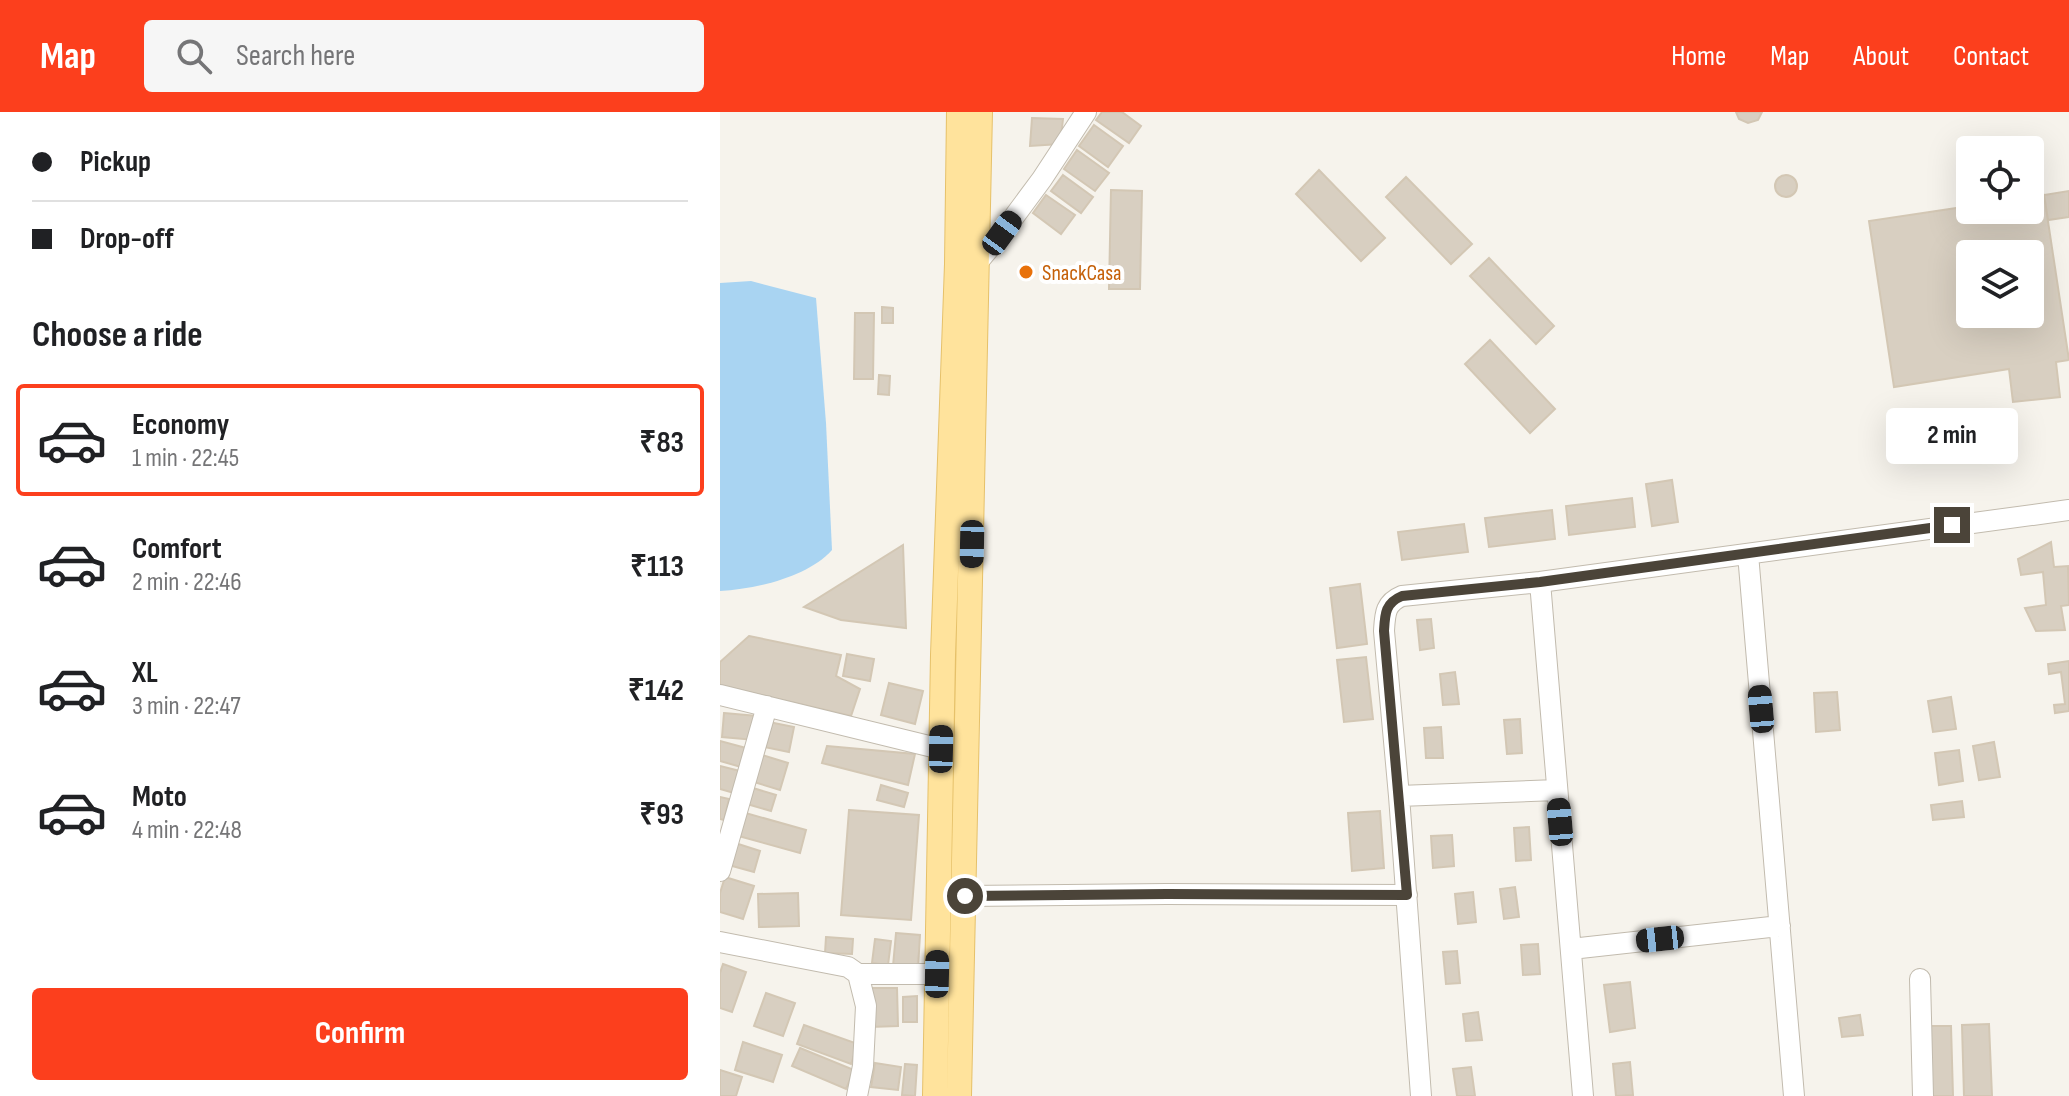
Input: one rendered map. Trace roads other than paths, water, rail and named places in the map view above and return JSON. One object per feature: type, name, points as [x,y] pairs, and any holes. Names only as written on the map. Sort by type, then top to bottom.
[{"type":"main road","points":[[959,112],[967,264],[965,896],[959,1096]]},
{"type":"main road","points":[[935,1096],[941,749],[967,264],[980,112]]},
{"type":"street","points":[[967,264],[1010,222],[1086,112]]},
{"type":"street","points":[[1421,1096],[1384,631],[1386,608],[1392,600],[1402,596],[1540,582],[2069,510]]},
{"type":"street","points":[[1748,554],[1794,1096]]},
{"type":"street","points":[[1540,582],[1583,1096]]},
{"type":"street","points":[[720,695],[941,749]]},
{"type":"street","points":[[720,871],[767,706]]},
{"type":"street","points":[[1399,796],[1557,790]]},
{"type":"street","points":[[965,896],[1407,895]]},
{"type":"street","points":[[1571,949],[1780,926]]},
{"type":"street","points":[[720,942],[848,967],[858,974],[937,974]]},
{"type":"street","points":[[857,1096],[863,1066],[866,1006],[858,974]]},
{"type":"street","points":[[1920,979],[1923,1096]]},
{"type":"water","points":[[751,281],[816,298],[832,550],[809,568],[780,580],[720,591],[720,283]]},
{"type":"place","name":"SnackCasa","points":[[1026,272]]}]
